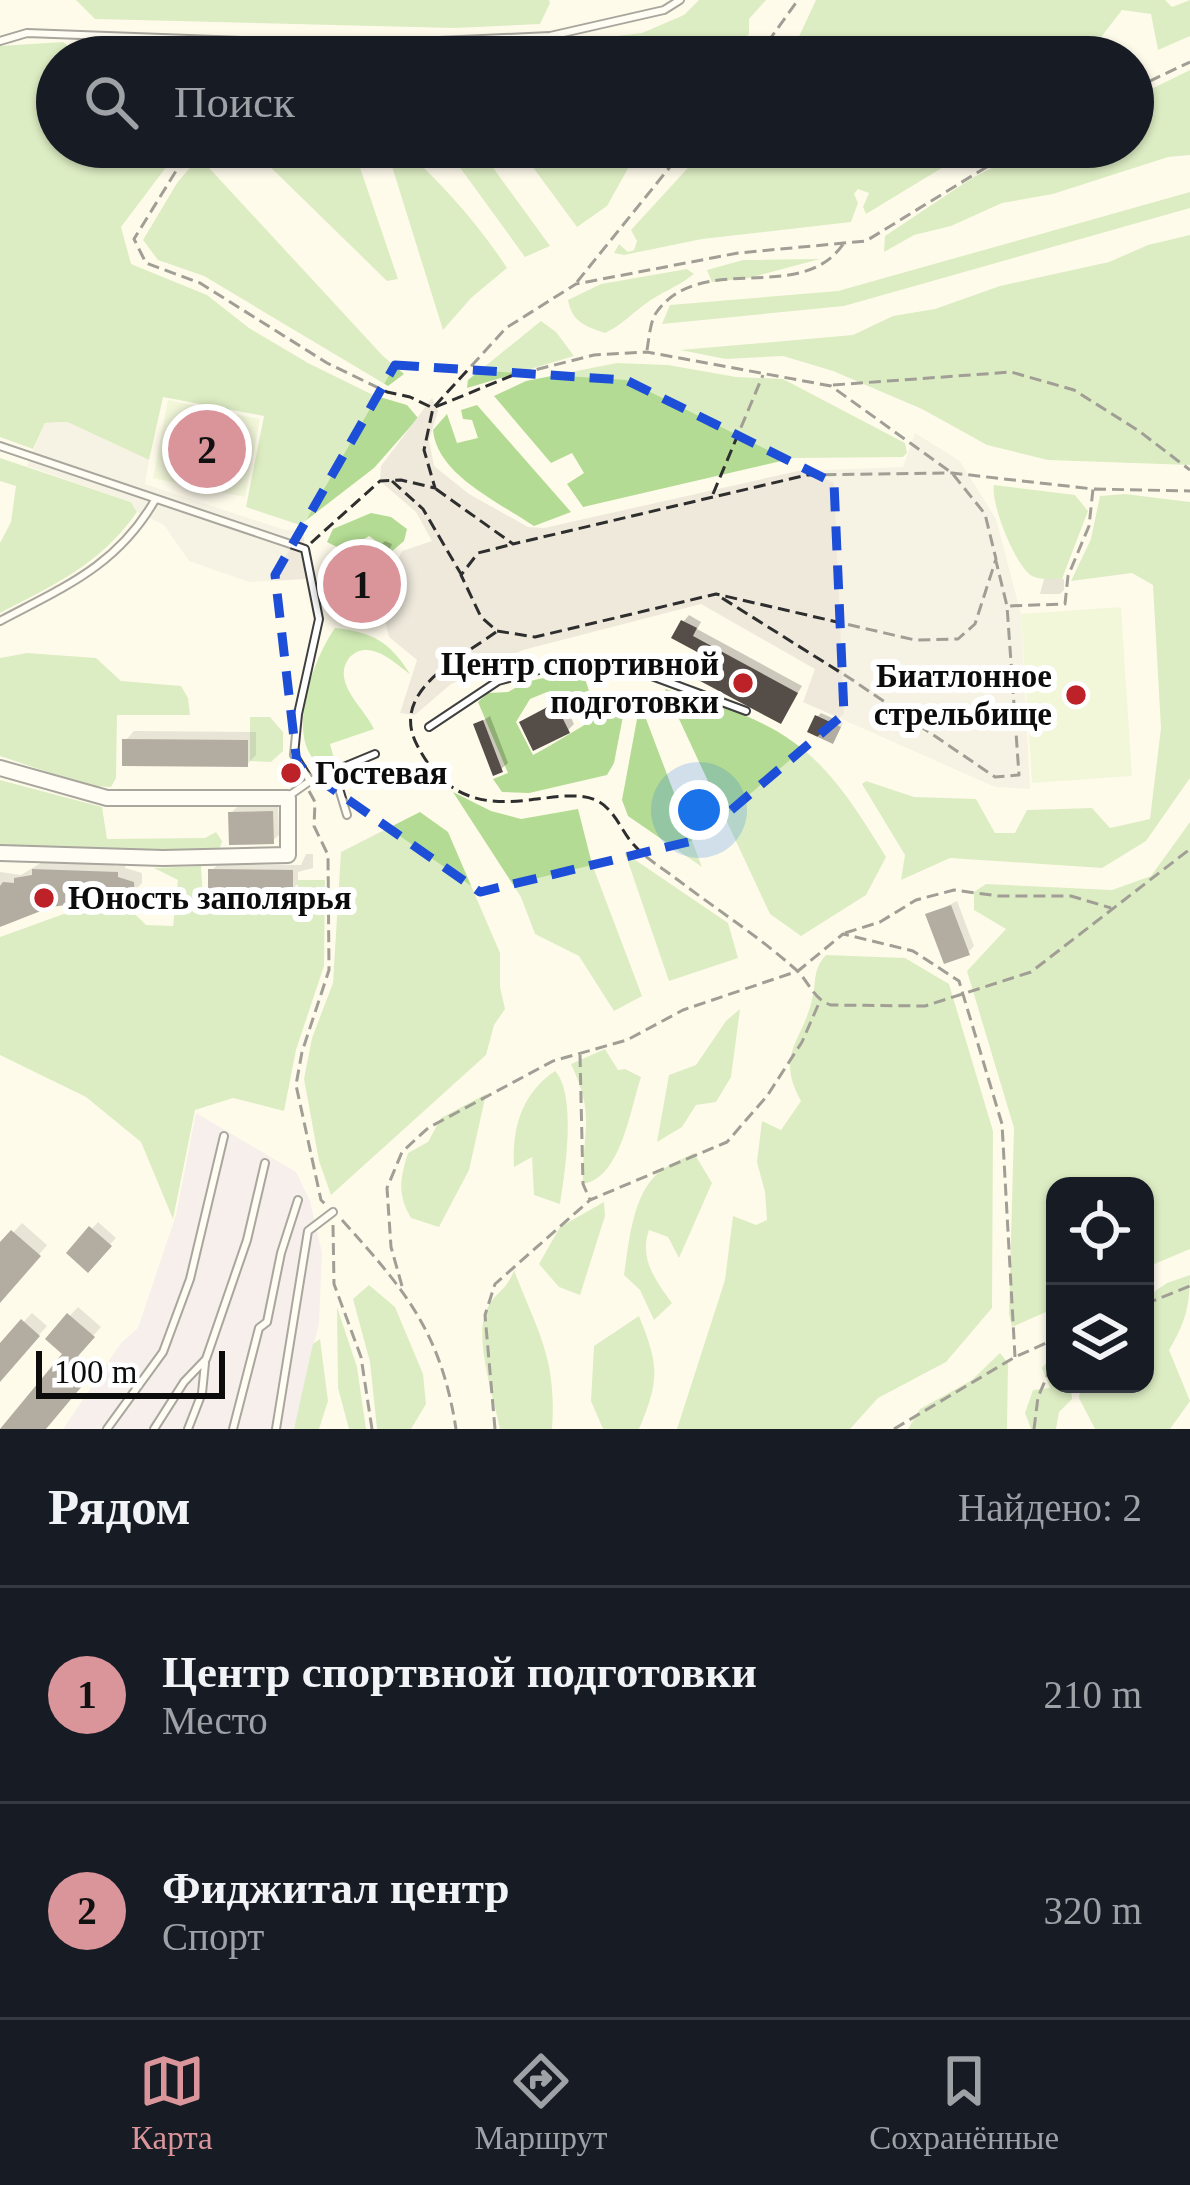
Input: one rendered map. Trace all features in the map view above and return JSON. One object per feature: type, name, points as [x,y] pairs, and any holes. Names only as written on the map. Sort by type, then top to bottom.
[{"type":"street","points":[[0,767],[107,798],[287,797],[288,855],[142,858],[0,853]]},
{"type":"lane","points":[[550,36],[664,10],[680,0]]},
{"type":"lane","points":[[0,41],[27,33],[108,36]]},
{"type":"lane","points":[[0,446],[305,549],[320,619],[298,714],[294,755],[308,783]]},
{"type":"lane","points":[[0,621],[90,574],[124,544],[155,500]]},
{"type":"lane","points":[[429,728],[498,681],[561,664],[606,659],[746,711]]},
{"type":"lane","points":[[287,797],[375,754]]},
{"type":"lane","points":[[334,772],[347,815]]},
{"type":"lane","points":[[107,1429],[163,1352],[190,1279],[224,1136]]},
{"type":"lane","points":[[188,1429],[202,1394],[206,1359],[247,1240],[265,1163]]},
{"type":"lane","points":[[233,1429],[298,1200]]},
{"type":"lane","points":[[276,1429],[308,1231],[333,1211]]},
{"type":"lane","points":[[154,1429],[184,1382],[206,1359]]},
{"type":"path","points":[[772,36],[798,0]]},
{"type":"path","points":[[1154,79],[1190,62]]},
{"type":"path","points":[[179,168],[134,239],[146,263],[200,283],[327,362],[433,408],[511,376],[594,355],[646,352],[831,386],[1011,372],[1074,391],[1190,470]]},
{"type":"path","points":[[435,488],[424,450],[433,408],[506,328],[576,284],[669,168]]},
{"type":"path","points":[[576,284],[738,253],[866,241],[985,168]]},
{"type":"path","points":[[646,352],[655,314],[686,288],[703,280],[762,278],[811,269],[836,255],[844,243]]},
{"type":"path","points":[[712,495],[764,373]]},
{"type":"path","points":[[716,594],[994,777],[1019,775],[1007,606],[985,514],[952,473],[831,386]]},
{"type":"path","points":[[461,575],[478,553],[807,475],[952,473],[1093,489],[1190,491]]},
{"type":"path","points":[[305,549],[380,481],[391,480],[435,488],[513,544]]},
{"type":"path","points":[[391,480],[423,509],[481,617],[497,631],[535,637],[716,594],[915,640],[958,638],[976,624],[996,560]]},
{"type":"path","points":[[1007,606],[1065,604],[1068,576],[1089,526],[1093,489]]},
{"type":"path","points":[[497,631],[429,680],[416,697],[408,715],[416,744],[430,766],[448,783],[484,802],[508,805],[583,796],[606,805],[635,848],[798,970],[820,1001],[832,1005],[925,1006],[1031,972],[1190,849]]},
{"type":"path","points":[[308,783],[315,802],[314,826],[328,855],[329,970],[296,1085],[321,1200],[402,1286],[432,1337],[456,1429]]},
{"type":"path","points":[[402,1286],[391,1247],[387,1188],[403,1152],[428,1128],[553,1061],[627,1040],[683,1010],[798,970],[843,934],[880,922],[916,900],[954,890],[998,896],[1071,896],[1112,908]]},
{"type":"path","points":[[843,934],[913,950],[959,981],[1002,1124],[1015,1357]]},
{"type":"path","points":[[495,1429],[485,1315],[495,1284],[590,1200],[727,1142],[802,1042],[820,1001]]},
{"type":"path","points":[[580,1053],[584,1184],[590,1200]]},
{"type":"path","points":[[333,1211],[334,1284],[362,1357],[372,1429]]},
{"type":"path","points":[[1154,1300],[1190,1286]]},
{"type":"path","points":[[894,1429],[1015,1357],[1046,1344]]},
{"type":"path","points":[[1034,1429],[1046,1379]]},
{"type":"highlighted area","points":[[395,365],[626,380],[834,483],[844,714],[696,840],[480,892],[297,764],[275,575]]},
{"type":"shaded area","points":[[432,398],[438,411],[429,440],[434,466],[469,494],[528,527],[544,528],[798,471],[903,467],[915,433],[960,461],[996,519],[1021,614],[1030,789],[995,787],[803,702],[815,669],[701,604],[523,650],[451,684],[415,715],[400,713],[417,660],[389,637],[380,599],[402,551],[432,541],[416,512],[380,481],[381,466]]},
{"type":"shaded area","points":[[67,422],[149,460],[145,484],[285,530],[303,529],[307,579],[249,582],[189,561],[164,525],[137,512],[131,502],[27,466],[45,423]]},
{"type":"shaded area","points":[[196,1113],[296,1172],[310,1201],[322,1253],[319,1323],[294,1429],[63,1429],[121,1343],[138,1328],[176,1215]]},
{"type":"green space","points":[[76,0],[550,3],[540,24],[454,28],[95,19]]},
{"type":"green space","points":[[699,0],[766,0],[749,19],[747,36],[616,36],[642,33],[684,15]]},
{"type":"green space","points":[[816,0],[1165,0],[1172,7],[1190,0],[1190,36],[1158,50],[1151,14],[1122,10],[1102,36],[799,36]]},
{"type":"green space","points":[[36,44],[36,168],[165,168],[121,227],[131,264],[207,295],[249,328],[308,363],[373,395],[407,405],[418,418],[374,468],[300,525],[246,507],[264,416],[163,397],[149,460],[67,422],[45,423],[33,449],[0,437],[0,46]]},
{"type":"green space","points":[[1190,70],[1190,155],[1154,162],[1154,88]]},
{"type":"green space","points":[[190,168],[209,168],[404,374],[388,386],[204,276],[158,260],[143,240]]},
{"type":"green space","points":[[271,168],[360,168],[398,279],[387,281]]},
{"type":"green space","points":[[393,168],[424,168],[471,219],[507,268],[443,330]]},
{"type":"green space","points":[[460,168],[493,168],[550,246],[525,257]]},
{"type":"green space","points":[[533,168],[628,168],[607,206],[577,227]]},
{"type":"green space","points":[[688,168],[942,168],[866,214],[863,207],[869,193],[858,189],[851,222],[702,239],[624,255],[614,253],[619,244],[628,252],[634,250],[637,241],[631,230]]},
{"type":"green space","points":[[992,168],[1134,168],[1053,194],[1002,203],[951,226],[914,235],[884,252],[885,236]]},
{"type":"green space","points":[[1190,192],[1190,208],[844,306],[662,324],[670,305],[838,291]]},
{"type":"green space","points":[[1190,235],[1190,465],[1048,460],[987,445],[922,409],[833,371],[783,356],[726,359],[680,350],[853,335],[893,316],[1109,262],[1148,245]]},
{"type":"green space","points":[[820,259],[749,278],[712,282],[707,270],[743,260]]},
{"type":"green space","points":[[687,269],[694,274],[605,333],[580,322],[570,307],[568,300],[601,284]]},
{"type":"green space","points":[[541,321],[574,356],[467,388],[468,380]]},
{"type":"green space","points":[[617,363],[783,379],[905,443],[907,453],[903,457],[794,458],[583,507],[567,484],[584,473],[572,453],[551,463],[494,396],[526,381]]},
{"type":"green space","points":[[168,400],[260,419],[245,497],[153,478]]},
{"type":"green space","points":[[477,405],[571,512],[534,526],[457,474],[437,446],[433,430],[447,414],[457,443],[478,438],[472,420],[463,419],[461,410]]},
{"type":"green space","points":[[0,458],[131,502],[137,512],[92,560],[0,613],[0,543],[11,522],[16,486],[0,481]]},
{"type":"green space","points":[[994,485],[1075,495],[1088,511],[1062,579],[1039,578],[1025,570],[1005,533]]},
{"type":"green space","points":[[1125,494],[1190,502],[1190,778],[1146,841],[1102,868],[950,858],[901,880],[905,855],[862,784],[866,781],[914,797],[976,799],[995,833],[1015,833],[1027,810],[1092,808],[1110,828],[1150,819],[1161,728],[1153,585],[1132,573],[1071,581],[1091,539],[1100,496]]},
{"type":"green space","points":[[371,513],[391,517],[407,529],[404,541],[391,552],[369,536],[345,551],[327,542],[333,529]]},
{"type":"green space","name":"Биатлонное стрельбище","points":[[1121,607],[1132,776],[1032,783],[1021,614]]},
{"type":"green space","points":[[335,628],[379,641],[410,674],[372,651],[356,652],[349,658],[344,669],[346,684],[374,729],[330,744],[335,762],[321,766],[310,754],[303,719],[311,678]]},
{"type":"green space","points":[[27,653],[96,658],[121,681],[181,686],[190,715],[117,715],[116,778],[111,787],[89,786],[0,756],[0,658]]},
{"type":"green space","points":[[582,669],[592,701],[576,707],[547,692],[530,699],[516,722],[533,755],[625,706],[614,763],[607,775],[529,793],[502,792],[493,779],[508,773],[478,702],[488,693],[508,692],[526,682]]},
{"type":"green space","points":[[665,689],[772,729],[820,765],[886,857],[866,895],[801,936],[770,914]]},
{"type":"green space","points":[[640,703],[702,867],[628,816],[622,800]]},
{"type":"green space","points":[[250,717],[270,717],[283,732],[283,751],[271,762],[250,761]]},
{"type":"green space","points":[[0,780],[102,807],[107,839],[205,838],[216,832],[222,841],[219,851],[98,852],[82,847],[0,846]]},
{"type":"green space","points":[[453,792],[491,811],[521,819],[578,809],[592,864],[642,996],[614,1011],[579,956],[535,934],[521,897]]},
{"type":"green space","points":[[420,812],[448,832],[500,953],[505,1009],[494,1025],[486,1055],[331,1195],[319,1161],[304,1079],[312,1038],[333,983],[341,852]]},
{"type":"green space","points":[[1190,822],[1190,1249],[1154,1264],[1154,1177],[1046,1177],[1046,1312],[1012,1327],[1014,1128],[967,971],[1006,929],[974,910],[974,892],[986,884],[1112,890],[1151,876]]},
{"type":"green space","points":[[625,853],[728,923],[738,958],[669,981]]},
{"type":"green space","points":[[201,866],[203,900],[297,900],[298,880],[325,880],[324,966],[296,1050],[284,1111],[233,1098],[195,1110],[173,1219],[141,1142],[86,1097],[0,1055],[0,937],[72,911],[133,912],[146,925],[173,926],[178,880],[154,868]]},
{"type":"green space","points":[[826,955],[905,958],[949,984],[993,1131],[992,1308],[946,1362],[878,1398],[850,1429],[677,1429],[725,1280],[733,1216],[756,1225],[767,1220],[757,1162],[762,1121],[781,1130],[801,1101],[790,1059]]},
{"type":"green space","points":[[740,1009],[731,1077],[716,1102],[696,1105],[682,1127],[657,1142],[669,1075],[696,1065]]},
{"type":"green space","points":[[605,1049],[618,1070],[641,1077],[615,1156],[596,1179],[583,1184],[586,1111],[571,1064]]},
{"type":"green space","points":[[555,1071],[568,1115],[560,1204],[534,1195],[532,1157],[514,1167],[521,1113],[534,1090]]},
{"type":"green space","points":[[486,1094],[469,1170],[439,1227],[411,1218],[401,1186],[408,1153],[428,1142],[441,1118]]},
{"type":"green space","points":[[694,1153],[712,1183],[679,1258],[668,1237],[649,1230],[646,1240],[650,1268],[672,1303],[654,1320],[640,1290],[624,1275],[633,1220],[650,1182],[663,1169]]},
{"type":"green space","points":[[604,1202],[605,1216],[580,1295],[559,1287],[539,1264],[560,1227]]},
{"type":"green space","points":[[514,1270],[549,1364],[552,1429],[500,1429],[482,1333],[488,1307]]},
{"type":"green space","points":[[1190,1275],[1186,1314],[1169,1350],[1190,1401],[1170,1429],[1095,1429],[1080,1393],[1154,1393],[1154,1292]]},
{"type":"green space","points":[[369,1285],[395,1307],[423,1374],[426,1404],[411,1429],[377,1429],[370,1362],[353,1299]]},
{"type":"green space","points":[[337,1307],[357,1367],[366,1429],[349,1429],[338,1388]]},
{"type":"green space","points":[[639,1316],[653,1360],[651,1398],[639,1429],[603,1429],[591,1401],[594,1346]]},
{"type":"green space","points":[[320,1339],[328,1401],[319,1429],[294,1429],[313,1344]]},
{"type":"green space","points":[[1000,1353],[1008,1363],[1007,1429],[908,1429],[920,1409],[972,1380]]},
{"type":"green space","points":[[1033,1390],[1072,1393],[1072,1399],[1059,1412],[1056,1429],[1031,1429],[1025,1413]]},
{"type":"building","points":[[368,553],[380,558],[356,614],[344,609]]},
{"type":"building","name":"Центр спортивной подготовки","points":[[681,620],[697,628],[693,636],[798,693],[781,724],[687,674],[699,653],[671,638]]},
{"type":"building","points":[[555,703],[570,733],[533,751],[519,722]]},
{"type":"building","points":[[815,715],[841,727],[833,744],[807,732]]},
{"type":"building","points":[[483,720],[503,772],[493,776],[473,724]]},
{"type":"building","points":[[122,739],[248,740],[248,767],[122,766]]},
{"type":"building","points":[[273,811],[274,844],[229,845],[228,812]]},
{"type":"building","name":"Юность заполярья","points":[[32,869],[118,872],[118,877],[134,882],[135,895],[128,895],[128,901],[51,907],[0,927],[0,886],[32,875]]},
{"type":"building","points":[[208,869],[293,870],[293,894],[208,893]]},
{"type":"building","points":[[951,905],[970,955],[944,964],[925,914]]},
{"type":"building","points":[[89,1226],[112,1246],[88,1273],[66,1253]]},
{"type":"building","points":[[11,1230],[41,1256],[0,1303],[0,1242]]},
{"type":"building","points":[[67,1313],[95,1337],[71,1364],[88,1379],[46,1429],[0,1429],[62,1354],[45,1339]]},
{"type":"building","points":[[21,1319],[40,1336],[0,1382],[0,1343]]},
{"type":"place","name":"Фиджитал центр","points":[[207,449]]},
{"type":"place","name":"Центр спортвной подготовки","points":[[362,584]]},
{"type":"place","name":"Центр спортивной подготовки","points":[[743,683]]},
{"type":"place","name":"Биатлонное стрельбище","points":[[1076,695]]},
{"type":"place","name":"Гостевая","points":[[291,773]]},
{"type":"place","name":"Юность заполярья","points":[[44,898]]}]
